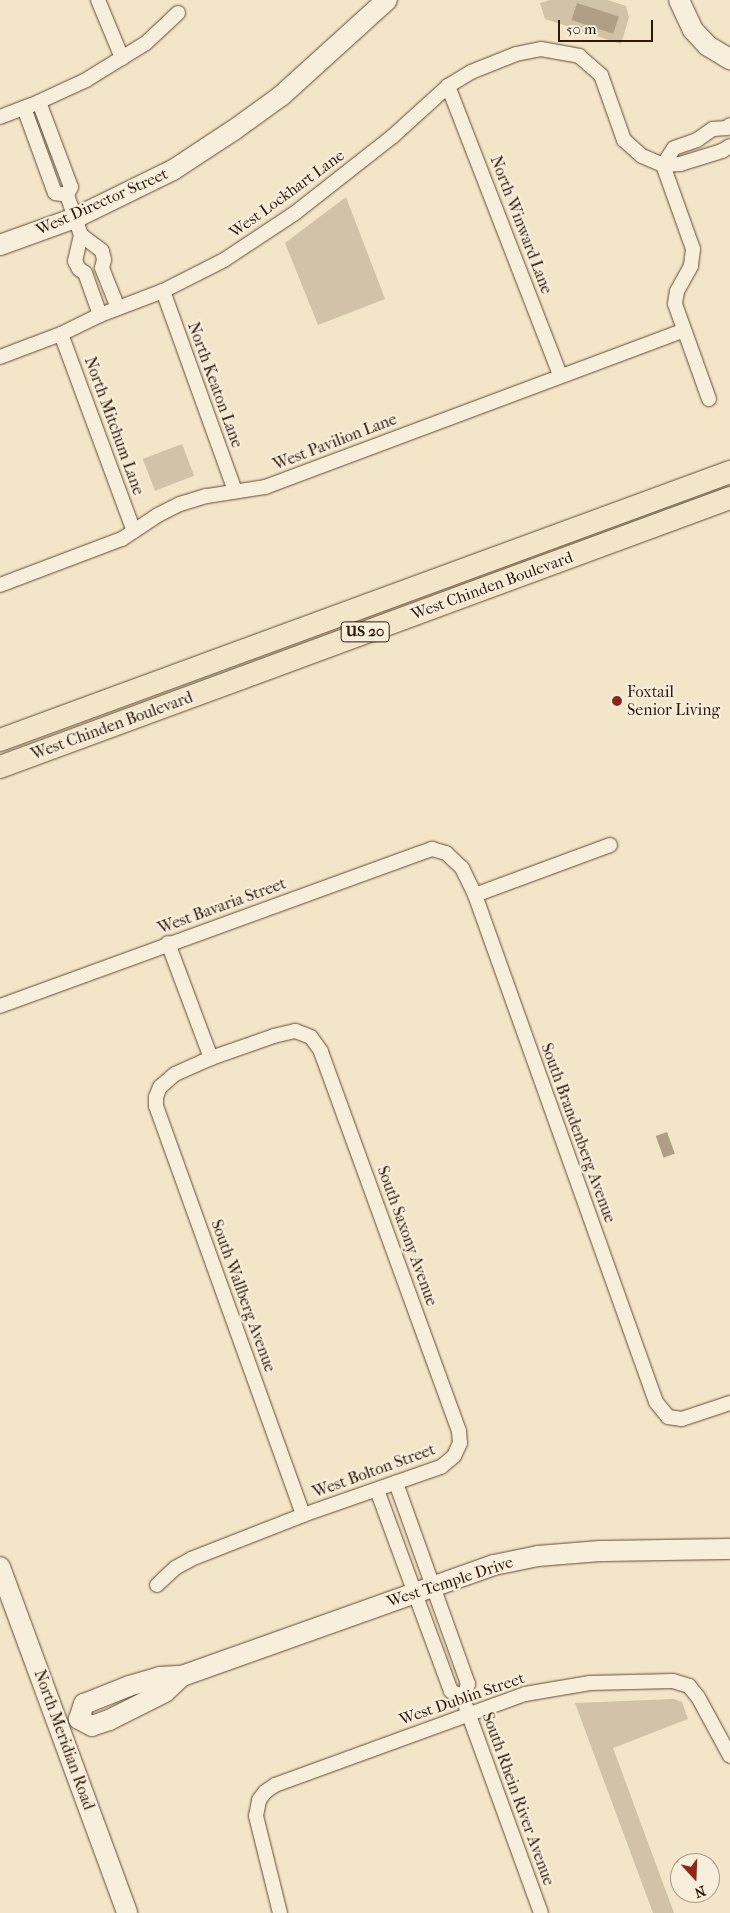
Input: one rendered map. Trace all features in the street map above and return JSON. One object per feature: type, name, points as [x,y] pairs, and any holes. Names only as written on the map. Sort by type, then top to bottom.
[{"type":"main road","name":"West Chinden Boulevard","points":[[0,740],[730,472]]},
{"type":"main road","name":"West Chinden Boulevard","points":[[0,767],[730,498]]},
{"type":"street","points":[[98,0],[122,58]]},
{"type":"street","name":"West Director Street","points":[[0,245],[78,227],[173,170],[281,96],[387,0]]},
{"type":"street","points":[[679,0],[693,30],[708,46],[730,60]]},
{"type":"street","points":[[0,117],[39,102],[86,80],[146,42],[178,14]]},
{"type":"street","name":"West Lockhart Lane","points":[[0,356],[61,334],[100,315],[163,291],[224,260],[295,213],[392,137],[448,86],[471,72],[516,54],[541,49],[579,56],[601,75],[624,140],[642,156],[663,165]]},
{"type":"street","name":"North Winward Lane","points":[[448,86],[560,375]]},
{"type":"street","points":[[39,102],[71,187],[67,195],[78,227],[75,261],[79,269],[85,273],[100,315]]},
{"type":"street","points":[[24,108],[56,193],[67,195]]},
{"type":"street","points":[[663,165],[674,148],[697,140],[714,129],[726,128],[730,125]]},
{"type":"street","points":[[663,165],[680,164],[722,151],[730,146]]},
{"type":"street","points":[[663,165],[693,249],[691,266],[677,291],[675,304],[709,399]]},
{"type":"street","points":[[78,227],[102,251],[104,260],[102,268],[118,308]]},
{"type":"street","name":"North Keaton Lane","points":[[163,291],[235,491]]},
{"type":"street","name":"West Pavilion Lane","points":[[0,585],[122,539],[158,515],[180,504],[235,491],[247,492],[265,487],[684,330]]},
{"type":"street","name":"North Mitchum Lane","points":[[61,334],[134,531]]},
{"type":"street","points":[[475,895],[610,845]]},
{"type":"street","name":"West Bavaria Street","points":[[0,1006],[168,943],[427,850],[436,849],[455,860]]},
{"type":"street","name":"South Brandenberg Avenue","points":[[455,860],[462,868],[475,895],[656,1402],[668,1417],[682,1419],[730,1403]]},
{"type":"street","points":[[168,943],[211,1058]]},
{"type":"street","name":"South Saxony Avenue","points":[[211,1058],[295,1031],[305,1034],[316,1043],[321,1052],[459,1431],[460,1443],[454,1456]]},
{"type":"street","name":"South Wallberg Avenue","points":[[211,1058],[175,1074],[160,1087],[156,1097],[156,1106],[302,1515]]},
{"type":"street","name":"West Bolton Street","points":[[158,1585],[170,1572],[191,1560],[302,1515],[442,1467],[454,1456]]},
{"type":"street","name":"South Rhein River Avenue","points":[[396,1483],[452,1691],[464,1697]]},
{"type":"street","name":"South Rhein River Avenue","points":[[377,1490],[468,1684],[464,1697],[468,1715],[541,1913]]},
{"type":"street","name":"West Temple Drive","points":[[58,1726],[79,1718],[92,1726],[109,1720],[165,1692],[182,1676],[494,1565],[538,1556],[600,1551],[730,1549]]},
{"type":"street","name":"North Meridian Road","points":[[0,1567],[127,1913]]},
{"type":"street","name":"West Dublin Street","points":[[280,1913],[256,1816],[259,1800],[275,1786],[524,1694],[590,1683],[673,1681],[689,1686],[711,1719],[730,1756]]},
{"type":"shaded area","points":[[550,0],[608,0],[626,6],[629,17],[621,44],[545,19],[540,3]]},
{"type":"shaded area","points":[[577,3],[619,17],[613,34],[571,20]]},
{"type":"shaded area","points":[[346,197],[385,299],[318,325],[285,243]]},
{"type":"shaded area","points":[[182,444],[194,476],[155,491],[143,459]]},
{"type":"shaded area","points":[[667,1132],[675,1154],[664,1158],[656,1136]]},
{"type":"shaded area","points":[[674,1699],[682,1702],[688,1719],[613,1748],[674,1913],[653,1913],[575,1703]]},
{"type":"place","name":"Foxtail Senior Living","points":[[617,701]]}]
